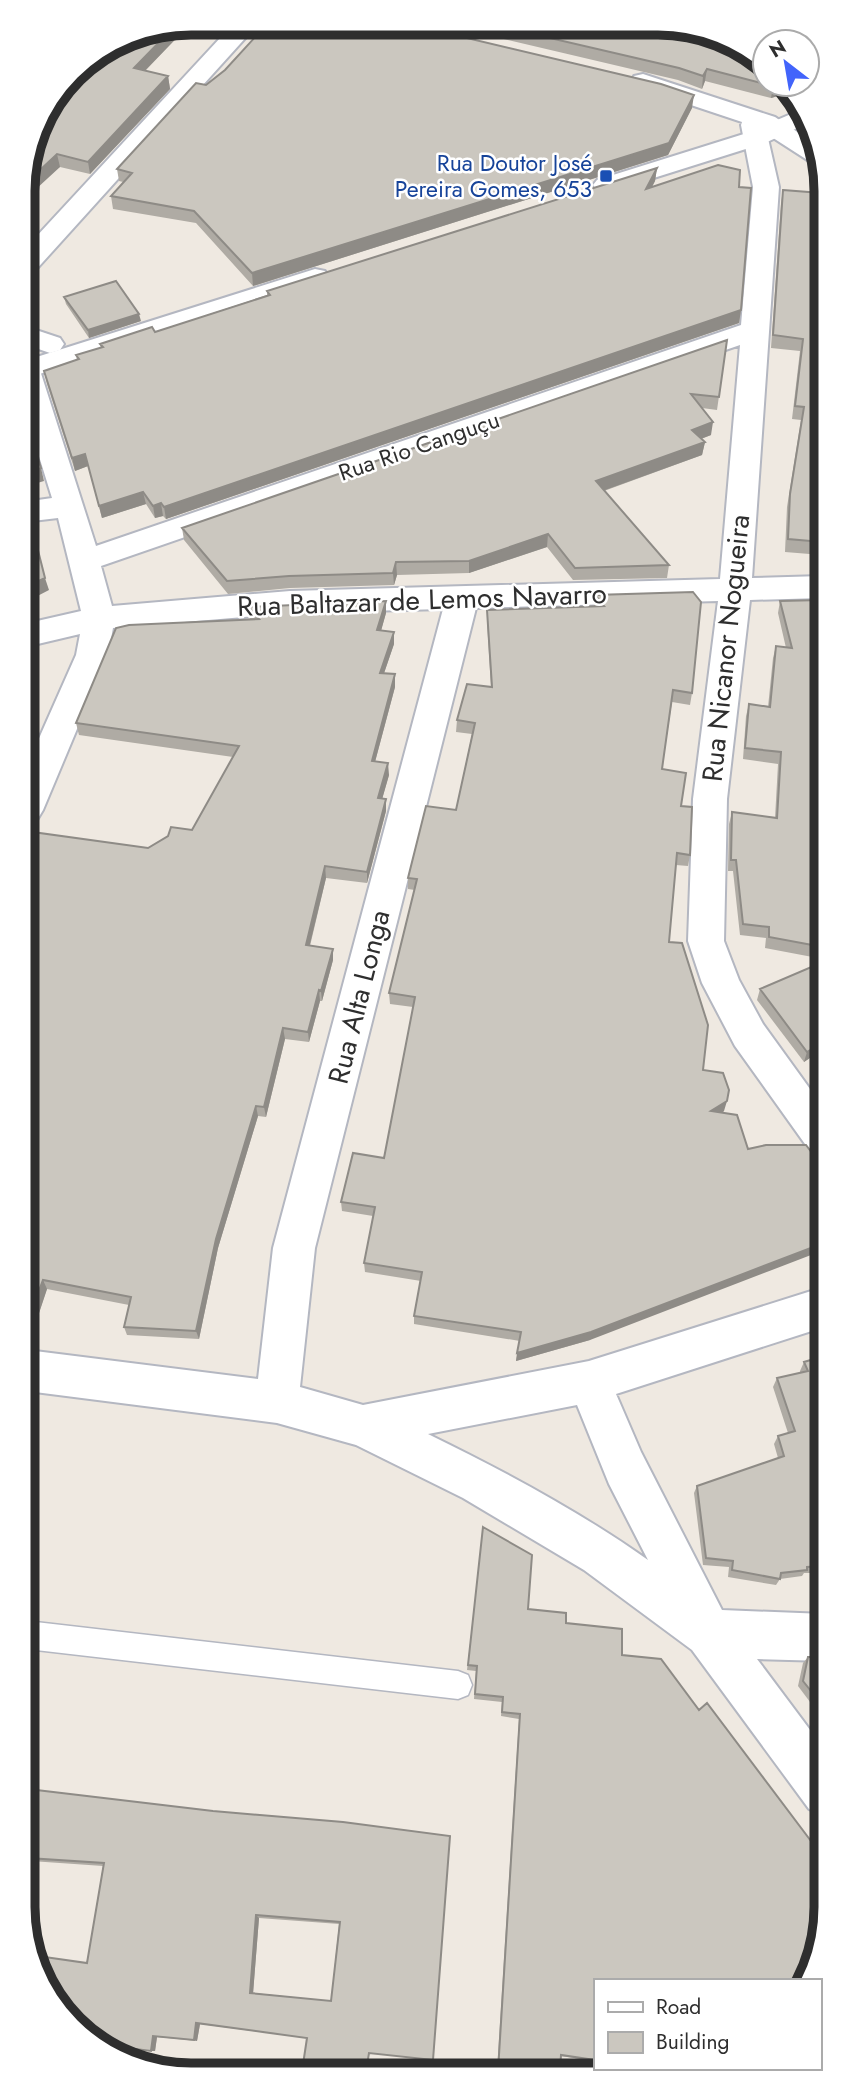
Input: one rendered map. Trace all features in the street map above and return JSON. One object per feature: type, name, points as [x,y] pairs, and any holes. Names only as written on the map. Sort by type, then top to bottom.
[{"type":"street","points":[[35,254],[236,35]]},
{"type":"street","points":[[626,77],[668,88],[763,129],[796,166]]},
{"type":"street","points":[[581,186],[796,118]]},
{"type":"street","name":"Rua Nicanor Nogueira","points":[[763,129],[796,166],[753,331],[735,589],[710,799],[706,941],[721,983],[749,1035],[814,1125]]},
{"type":"street","points":[[35,354],[336,263]]},
{"type":"street","name":"Rua Rio Canguçu","points":[[84,561],[753,331]]},
{"type":"street","points":[[35,381],[99,618],[92,655],[35,787]]},
{"type":"street","points":[[35,511],[70,506]]},
{"type":"street","name":"Rua Baltazar de Lemos Navarro","points":[[35,633],[99,618],[290,602],[814,587]]},
{"type":"street","name":"Rua Alta Longa","points":[[277,1402],[294,1248],[463,596]]},
{"type":"street","points":[[363,1426],[589,1382],[814,1310]]},
{"type":"street","points":[[35,1372],[277,1402],[363,1426],[479,1482],[600,1554],[709,1633],[814,1638]]},
{"type":"street","points":[[589,1382],[625,1468],[709,1633],[814,1777]]},
{"type":"lane","points":[[35,1636],[458,1685]]},
{"type":"building","points":[[257,35],[454,35],[661,84],[694,95],[669,143],[252,273],[194,211],[111,196],[132,173],[117,169],[196,83],[206,85],[225,70]]},
{"type":"building","points":[[537,35],[668,35],[689,38],[727,51],[751,66],[751,80],[707,69],[703,76]]},
{"type":"building","points":[[164,37],[134,68],[168,76],[88,162],[57,154],[36,174],[47,131],[61,104],[74,88],[104,61],[141,43]]},
{"type":"building","points":[[718,165],[740,170],[739,187],[751,188],[741,310],[164,507],[161,503],[153,506],[143,492],[99,506],[85,454],[72,458],[44,371],[79,359],[76,355],[103,347],[100,344],[152,327],[155,332],[270,295],[267,291],[657,168],[646,189]]},
{"type":"building","points":[[783,190],[814,192],[814,541],[788,539],[790,494],[804,407],[795,406],[803,339],[773,335]]},
{"type":"building","points":[[116,281],[139,314],[88,330],[64,297]]},
{"type":"building","points":[[727,340],[719,397],[691,394],[713,422],[692,430],[705,442],[596,481],[669,565],[575,568],[548,534],[469,561],[396,562],[393,573],[227,581],[182,528]]},
{"type":"building","points":[[35,449],[41,468],[35,470]]},
{"type":"building","points":[[35,539],[45,578],[35,583]]},
{"type":"building","points":[[693,592],[701,602],[692,693],[673,690],[662,769],[686,773],[681,806],[692,807],[690,855],[677,853],[669,942],[682,943],[708,1025],[703,1070],[723,1073],[729,1090],[727,1101],[711,1111],[737,1115],[748,1149],[766,1145],[806,1145],[814,1156],[814,1247],[591,1332],[517,1353],[521,1332],[414,1316],[422,1272],[364,1263],[375,1207],[341,1202],[353,1153],[384,1158],[415,997],[389,993],[417,879],[408,878],[426,806],[456,810],[475,723],[457,720],[467,684],[492,687],[487,610],[604,606],[595,595]]},
{"type":"building","points":[[814,600],[814,945],[769,937],[769,927],[743,924],[736,860],[731,860],[732,812],[777,818],[781,752],[745,748],[749,704],[770,707],[776,646],[792,648],[780,601]]},
{"type":"building","points":[[386,601],[377,630],[394,632],[380,673],[395,674],[372,761],[388,763],[378,798],[386,799],[367,872],[325,866],[306,945],[333,949],[308,1032],[283,1028],[264,1107],[256,1106],[216,1239],[196,1331],[124,1327],[131,1297],[43,1280],[35,1301],[35,832],[148,848],[168,836],[171,827],[192,830],[239,746],[76,723],[116,628],[129,625],[259,619],[248,607]]},
{"type":"building","points":[[814,966],[814,1048],[807,1052],[760,989]]},
{"type":"building","points":[[814,1359],[814,1567],[781,1573],[780,1579],[732,1570],[733,1561],[706,1558],[697,1486],[784,1456],[778,1436],[795,1431],[777,1378],[808,1371],[804,1362]]},
{"type":"building","points":[[483,1527],[532,1555],[528,1609],[566,1613],[566,1623],[622,1629],[622,1655],[661,1659],[699,1710],[707,1703],[814,1845],[814,1917],[806,1957],[796,1979],[594,1979],[594,2060],[561,2055],[560,2063],[498,2063],[520,1714],[502,1712],[503,1697],[475,1694],[477,1666],[468,1665]]},
{"type":"building","points":[[808,1657],[814,1657],[814,1695],[803,1681]]},
{"type":"building","points":[[35,1790],[450,1836],[433,2060],[369,2053],[367,2063],[303,2063],[307,2038],[196,2023],[194,2040],[153,2036],[151,2051],[123,2047],[104,2037],[67,2002],[43,1957],[87,1963],[104,1863],[35,1858]],"holes":[[[256,1915],[340,1922],[331,2001],[250,1993]]]},
{"type":"place","name":"Rua Doutor José Pereira Gomes, 653","points":[[606,176]]}]
